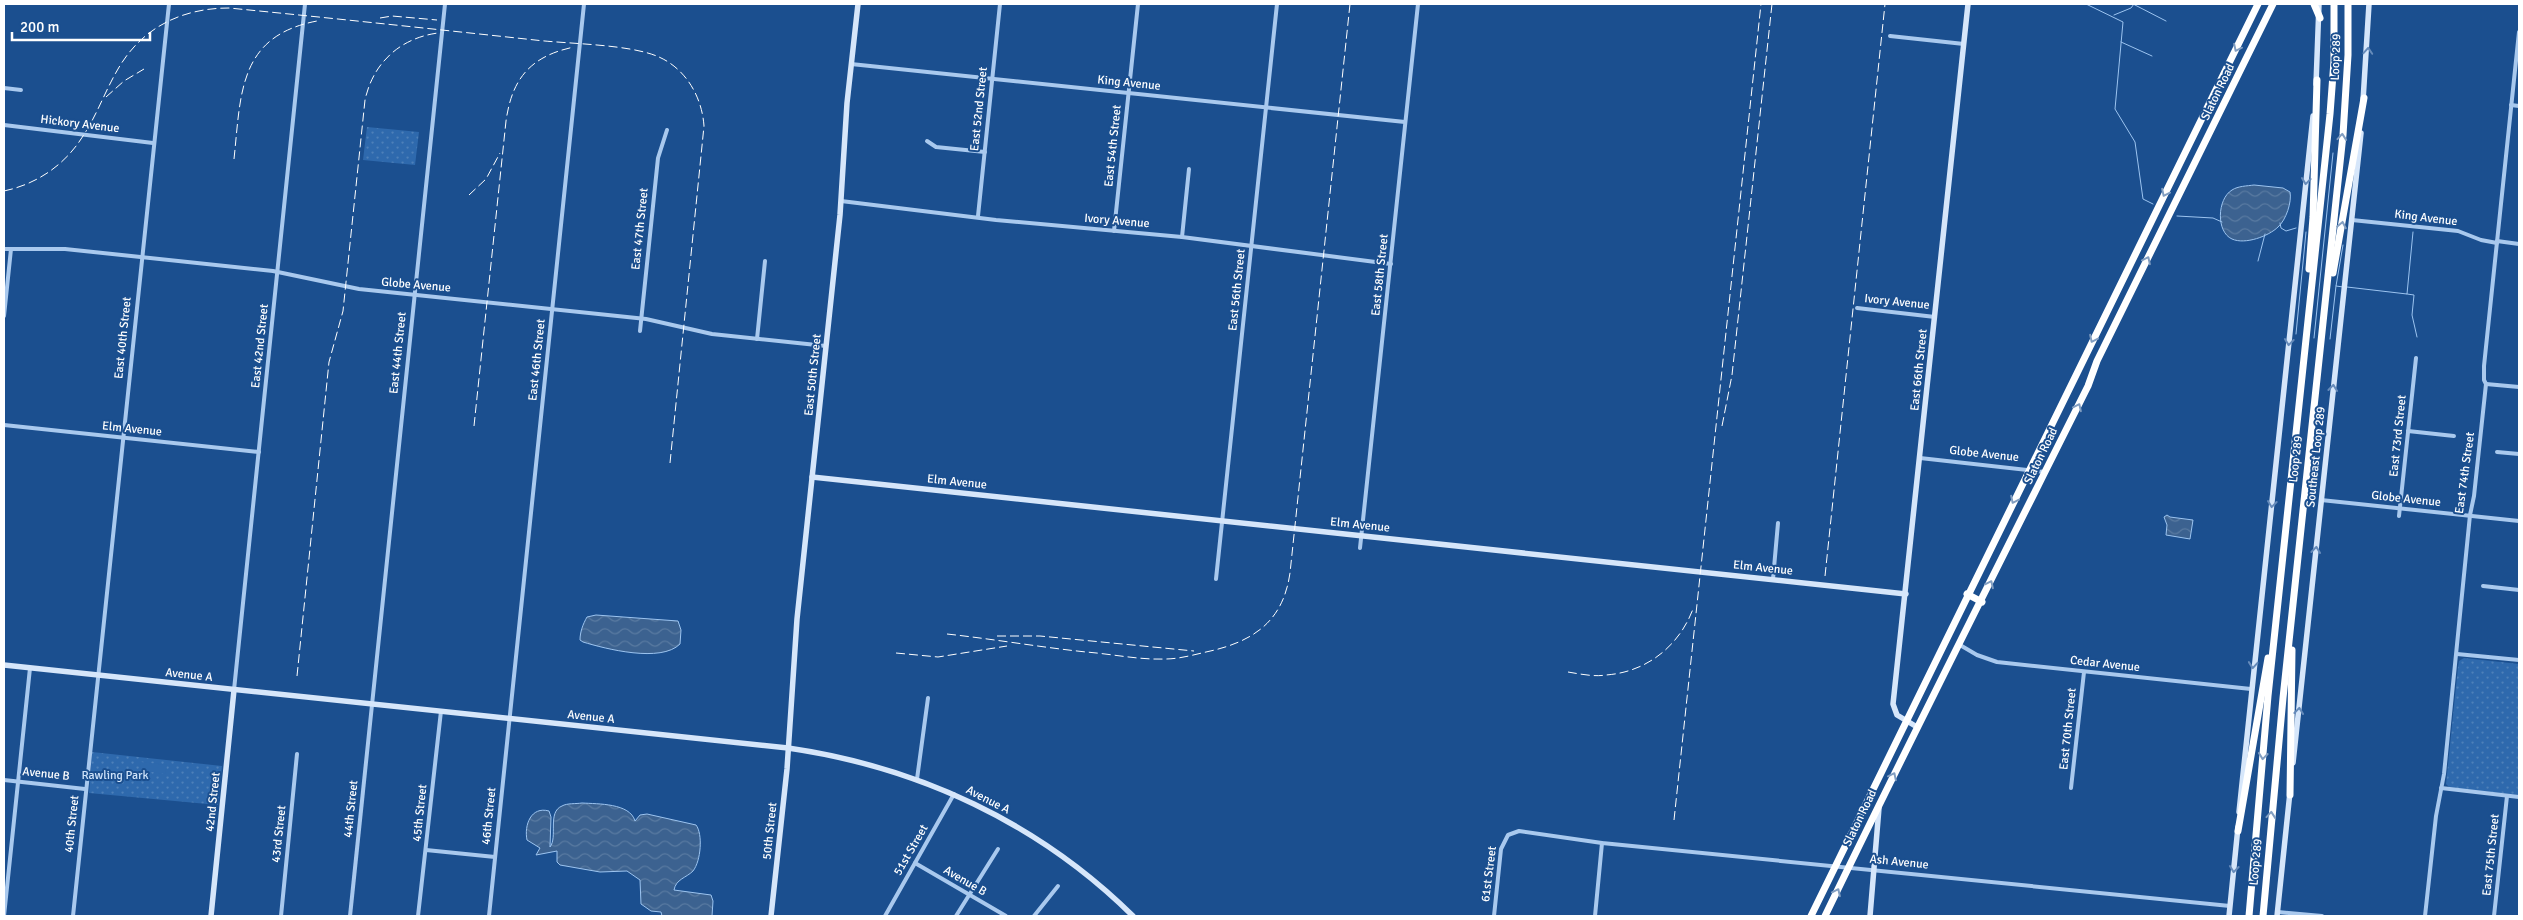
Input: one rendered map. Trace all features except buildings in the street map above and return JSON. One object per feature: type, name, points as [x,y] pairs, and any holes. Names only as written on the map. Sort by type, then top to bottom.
[{"type":"highway","points":[[2272,7],[2277,4]]},
{"type":"highway","points":[[2314,4],[2320,18]]},
{"type":"highway","name":"Loop 289","points":[[2249,916],[2279,586],[2330,114],[2334,60],[2334,4]]},
{"type":"highway","name":"Loop 289","points":[[2263,916],[2291,616],[2343,135],[2348,55],[2348,4]]},
{"type":"highway","name":"Slaton Road","points":[[1811,916],[1905,720],[2256,6]]},
{"type":"highway","name":"Slaton Road","points":[[1826,916],[1916,728],[1982,602],[2088,386],[2097,360],[2272,7]]},
{"type":"highway","points":[[2225,71],[2237,77]]},
{"type":"highway","points":[[2302,376],[2313,217],[2317,80]]},
{"type":"highway","points":[[2316,377],[2323,355],[2328,300],[2364,98]]},
{"type":"highway","points":[[2238,831],[2279,586]]},
{"type":"highway","points":[[1967,594],[1982,602]]},
{"type":"highway","points":[[2290,795],[2290,708],[2293,634],[2291,616]]},
{"type":"main road","name":"East 50th Street","points":[[788,748],[797,618],[841,201],[851,64],[858,4]]},
{"type":"main road","name":"East 66th Street","points":[[1916,728],[1895,712],[1893,704],[1968,4]]},
{"type":"main road","points":[[2229,916],[2251,689],[2317,80],[2319,4]]},
{"type":"main road","name":"Southeast Loop 289","points":[[2278,914],[2352,220],[2364,98],[2369,4]]},
{"type":"main road","name":"Elm Avenue","points":[[812,477],[1906,594]]},
{"type":"main road","name":"Avenue A","points":[[4,665],[788,748],[855,761],[917,779],[954,794],[1002,818],[1049,846],[1083,871],[1132,916]]},
{"type":"main road","name":"42nd Street","points":[[211,916],[234,690]]},
{"type":"main road","name":"50th Street","points":[[771,916],[788,748]]},
{"type":"main road","points":[[1870,916],[1879,806]]},
{"type":"street","name":"East 40th Street","points":[[97,675],[101,658],[153,143],[169,4]]},
{"type":"street","name":"East 42nd Street","points":[[234,690],[305,4]]},
{"type":"street","name":"East 44th Street","points":[[372,704],[445,4]]},
{"type":"street","name":"East 46th Street","points":[[510,719],[584,4]]},
{"type":"street","name":"East 52nd Street","points":[[978,216],[1000,4]]},
{"type":"street","name":"East 54th Street","points":[[1114,231],[1138,4]]},
{"type":"street","name":"East 56th Street","points":[[1216,579],[1277,4]]},
{"type":"street","name":"East 58th Street","points":[[1360,548],[1418,4]]},
{"type":"street","name":"East 74th Street","points":[[2425,916],[2457,654],[2470,515],[2474,496],[2486,384],[2484,380],[2484,366],[2519,32]]},
{"type":"street","points":[[1890,36],[1964,44]]},
{"type":"street","name":"King Avenue","points":[[851,64],[1405,122]]},
{"type":"street","points":[[4,88],[20,90]]},
{"type":"street","points":[[2512,105],[2519,106]]},
{"type":"street","name":"Hickory Avenue","points":[[4,125],[153,143]]},
{"type":"street","name":"East 47th Street","points":[[640,331],[658,158],[667,130]]},
{"type":"street","points":[[927,141],[936,147],[985,152]]},
{"type":"street","points":[[1182,237],[1189,169]]},
{"type":"street","name":"Ivory Avenue","points":[[841,201],[978,216],[1005,221],[1182,237],[1391,264]]},
{"type":"street","name":"King Avenue","points":[[2352,220],[2458,231],[2481,240],[2519,244]]},
{"type":"street","name":"Globe Avenue","points":[[4,249],[57,249],[278,272],[345,287],[641,318],[698,332],[826,346]]},
{"type":"street","points":[[4,316],[11,249]]},
{"type":"street","points":[[757,339],[764,261]]},
{"type":"street","name":"Ivory Avenue","points":[[1857,308],[1935,317]]},
{"type":"street","name":"East 73rd Street","points":[[2399,516],[2416,358]]},
{"type":"street","points":[[2486,384],[2519,387]]},
{"type":"street","name":"Elm Avenue","points":[[4,425],[259,452]]},
{"type":"street","points":[[2408,431],[2454,436]]},
{"type":"street","points":[[2497,452],[2519,454]]},
{"type":"street","name":"Globe Avenue","points":[[1920,458],[2046,472]]},
{"type":"street","name":"Globe Avenue","points":[[2321,500],[2519,520]]},
{"type":"street","points":[[1773,579],[1778,523]]},
{"type":"street","points":[[2483,586],[2519,590]]},
{"type":"street","name":"Cedar Avenue","points":[[1960,645],[1977,655],[1997,662],[2251,689]]},
{"type":"street","points":[[2457,654],[2519,660]]},
{"type":"street","points":[[4,916],[30,668]]},
{"type":"street","name":"East 70th Street","points":[[2071,788],[2084,672]]},
{"type":"street","name":"40th Street","points":[[72,916],[97,675]]},
{"type":"street","points":[[917,779],[928,698]]},
{"type":"street","name":"44th Street","points":[[350,916],[372,704]]},
{"type":"street","name":"45th Street","points":[[418,916],[441,712]]},
{"type":"street","name":"46th Street","points":[[489,916],[510,719]]},
{"type":"street","name":"43rd Street","points":[[281,916],[297,754]]},
{"type":"street","name":"Avenue B","points":[[4,780],[85,788]]},
{"type":"street","points":[[2441,788],[2519,797]]},
{"type":"street","name":"51st Street","points":[[885,916],[954,794]]},
{"type":"street","name":"East 75th Street","points":[[2494,916],[2507,796]]},
{"type":"street","name":"Ash Avenue","points":[[1508,835],[1519,831],[1602,843],[2230,906]]},
{"type":"street","name":"61st Street","points":[[1494,916],[1501,849],[1508,835]]},
{"type":"street","points":[[1595,916],[1602,843]]},
{"type":"street","points":[[956,916],[998,849]]},
{"type":"street","points":[[426,850],[495,857]]},
{"type":"street","name":"Avenue B","points":[[915,863],[1006,916]]},
{"type":"street","points":[[1034,916],[1058,886]]},
{"type":"street","points":[[2278,914],[2322,916]]},
{"type":"green space","points":[[367,127],[419,132],[415,165],[363,160]]},
{"type":"green space","points":[[2464,658],[2519,664],[2519,795],[2450,788],[2446,784],[2458,667],[2459,661]]},
{"type":"green space","name":"Rawling Park","points":[[92,752],[222,766],[218,805],[89,793]]},
{"type":"green space","points":[[141,762],[167,765],[165,774],[140,770]]},
{"type":"water","points":[[2254,185],[2283,188],[2290,192],[2289,206],[2281,224],[2274,230],[2250,240],[2237,241],[2232,239],[2223,230],[2220,215],[2223,200],[2234,189]]},
{"type":"water","points":[[2167,515],[2193,520],[2190,539],[2166,535],[2167,525],[2164,517]]},
{"type":"water","points":[[596,615],[678,621],[681,630],[680,644],[671,650],[647,654],[619,651],[583,642],[580,640],[580,637],[584,622],[587,617]]},
{"type":"water","points":[[566,804],[604,804],[620,808],[632,815],[635,821],[640,815],[647,814],[696,825],[700,841],[696,867],[679,881],[674,890],[711,895],[713,901],[712,916],[662,916],[661,912],[651,911],[641,904],[640,880],[627,871],[600,872],[560,865],[557,862],[557,851],[536,855],[540,848],[527,840],[526,834],[528,823],[533,814],[543,810],[549,811],[551,817],[550,847],[555,814],[558,809]]},
{"type":"waterway","points":[[2086,4],[2123,22],[2115,109],[2135,142],[2143,199],[2153,204]]},
{"type":"waterway","points":[[2133,4],[2166,21]]},
{"type":"waterway","points":[[2114,15],[2131,8],[2134,4]]},
{"type":"waterway","points":[[2121,42],[2152,56]]},
{"type":"waterway","points":[[2314,338],[2333,153]]},
{"type":"waterway","points":[[2177,216],[2213,218],[2222,222]]},
{"type":"waterway","points":[[2280,223],[2281,228],[2286,231],[2296,228]]},
{"type":"waterway","points":[[2296,334],[2306,232]]},
{"type":"waterway","points":[[2347,287],[2407,294],[2413,232]]},
{"type":"waterway","points":[[2258,261],[2265,234]]},
{"type":"waterway","points":[[2343,245],[2336,286],[2343,287]]},
{"type":"waterway","points":[[2330,339],[2336,286]]},
{"type":"waterway","points":[[2407,294],[2414,295],[2412,315],[2417,337]]},
{"type":"railway","points":[[947,634],[1135,658],[1170,659],[1223,648],[1251,636],[1273,617],[1281,605],[1290,573],[1350,4]]},
{"type":"railway","points":[[1674,820],[1761,4]]},
{"type":"railway","points":[[1722,426],[1732,375],[1772,4]]},
{"type":"railway","points":[[1825,576],[1885,4]]},
{"type":"railway","points":[[4,191],[28,184],[39,178],[68,156],[93,120],[118,69],[128,54],[152,31],[180,16],[196,12],[229,8],[616,47],[632,49],[659,57],[669,62],[685,76],[691,85],[700,105],[704,126],[670,463]]},
{"type":"railway","points":[[380,18],[392,16],[437,20]]},
{"type":"railway","points":[[234,159],[243,91],[248,71],[258,54],[272,40],[291,29],[317,21]]},
{"type":"railway","points":[[297,676],[329,362],[343,311],[365,100],[374,75],[390,54],[412,40],[438,33]]},
{"type":"railway","points":[[474,426],[509,106],[513,93],[526,71],[546,56],[574,47]]},
{"type":"railway","points":[[106,97],[124,81],[144,69]]},
{"type":"railway","points":[[469,195],[486,179],[500,153]]},
{"type":"railway","points":[[1568,672],[1601,676],[1621,673],[1648,663],[1670,645],[1687,622],[1693,609]]},
{"type":"railway","points":[[997,636],[1040,636],[1194,651]]},
{"type":"railway","points":[[896,653],[938,657],[1007,646]]}]
